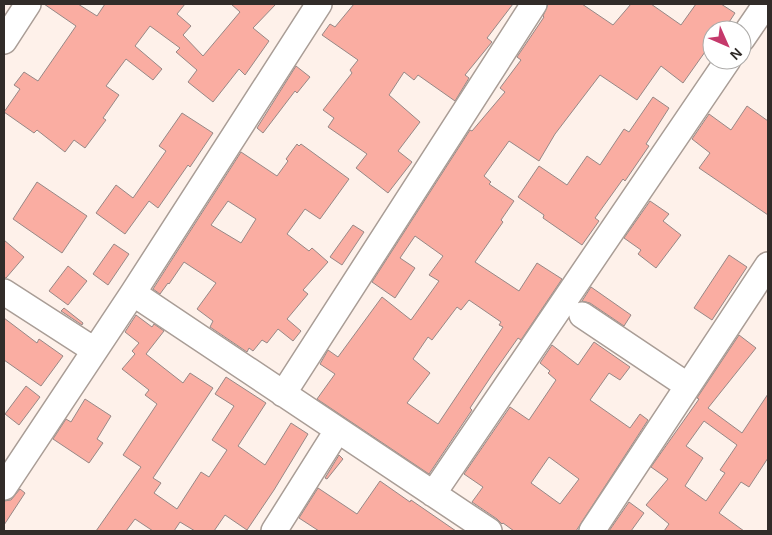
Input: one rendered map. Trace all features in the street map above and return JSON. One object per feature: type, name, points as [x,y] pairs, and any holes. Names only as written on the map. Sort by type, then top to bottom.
[{"type":"street","points":[[4,41],[28,4]]},
{"type":"street","points":[[4,487],[319,4]]},
{"type":"street","points":[[283,394],[534,4]]},
{"type":"street","points":[[752,24],[766,4]]},
{"type":"street","points":[[433,494],[721,70]]},
{"type":"street","points":[[592,531],[768,265]]},
{"type":"street","points":[[4,292],[94,350]]},
{"type":"street","points":[[132,293],[486,531]]},
{"type":"street","points":[[582,315],[688,386]]},
{"type":"street","points":[[274,531],[337,431]]},
{"type":"building","points":[[44,4],[78,4],[97,16],[105,4],[185,4],[177,14],[191,26],[183,35],[203,56],[240,12],[231,4],[276,4],[253,28],[269,41],[245,75],[239,69],[213,102],[188,82],[197,70],[176,52],[180,48],[150,26],[135,46],[162,69],[153,80],[126,59],[106,86],[119,95],[103,118],[106,120],[85,148],[74,140],[65,152],[37,130],[34,133],[4,112],[20,89],[14,85],[24,72],[38,81],[76,26]]},
{"type":"building","points":[[354,4],[513,4],[487,38],[492,42],[465,75],[469,78],[455,101],[418,75],[414,80],[404,72],[389,95],[420,122],[398,151],[412,162],[388,193],[356,168],[367,154],[328,127],[334,118],[323,110],[352,73],[350,70],[358,60],[322,35],[330,24],[335,27]]},
{"type":"building","points":[[548,4],[582,4],[613,25],[631,4],[651,4],[681,25],[696,4],[721,4],[735,13],[730,20],[702,20],[702,56],[683,83],[661,66],[637,100],[600,75],[555,134],[539,161],[509,141],[484,176],[491,182],[489,184],[514,201],[501,220],[503,222],[475,262],[519,291],[537,263],[562,279],[521,340],[518,338],[492,375],[470,408],[472,410],[429,474],[317,399],[335,374],[320,364],[328,350],[338,357],[382,297],[411,320],[439,281],[429,275],[443,256],[415,236],[400,258],[415,268],[395,298],[372,282],[470,130],[472,131],[505,92],[500,88],[521,60],[517,57],[544,17]],"holes":[[[469,300],[501,322],[499,325],[503,327],[438,424],[407,403],[430,373],[413,359],[428,337],[432,340],[457,307],[461,310]]]},
{"type":"building","points":[[296,66],[310,77],[297,93],[295,91],[263,133],[257,128]]},
{"type":"building","points":[[653,97],[669,108],[646,144],[649,146],[625,181],[623,179],[595,218],[599,221],[582,245],[543,218],[544,215],[518,197],[539,166],[567,185],[587,156],[600,165],[624,129],[629,132]]},
{"type":"building","points":[[747,106],[768,121],[768,215],[699,168],[710,153],[692,139],[709,114],[731,130]]},
{"type":"building","points":[[182,113],[213,133],[190,167],[188,165],[158,208],[149,201],[125,234],[96,213],[116,185],[133,198],[166,151],[159,146]]},
{"type":"building","points":[[297,144],[299,146],[301,144],[349,179],[320,219],[305,209],[287,234],[309,251],[312,248],[328,262],[303,290],[308,294],[287,319],[301,331],[293,341],[278,329],[267,343],[262,340],[253,351],[249,348],[247,352],[210,327],[213,321],[197,309],[216,283],[184,262],[160,294],[153,289],[241,152],[277,176],[288,161],[286,159]],"holes":[[[228,201],[256,219],[241,243],[211,225]]]},
{"type":"building","points":[[37,182],[87,216],[62,253],[13,219]]},
{"type":"building","points":[[650,201],[669,214],[663,221],[681,235],[656,268],[638,254],[641,250],[624,238]]},
{"type":"building","points":[[353,225],[364,232],[342,265],[330,257]]},
{"type":"building","points":[[4,240],[24,257],[6,278],[4,278]]},
{"type":"building","points":[[114,244],[129,254],[108,285],[93,274]]},
{"type":"building","points":[[729,255],[747,267],[712,320],[694,308]]},
{"type":"building","points":[[68,266],[87,281],[68,305],[49,291]]},
{"type":"building","points":[[591,287],[631,315],[624,326],[590,303],[582,301]]},
{"type":"building","points":[[64,308],[83,323],[82,325],[61,311]]},
{"type":"building","points":[[136,315],[152,327],[154,324],[164,331],[146,354],[183,383],[190,373],[213,388],[153,478],[161,483],[154,493],[177,509],[201,472],[209,477],[227,450],[212,440],[234,406],[215,394],[226,377],[266,403],[238,446],[265,465],[291,423],[308,434],[247,530],[225,515],[214,531],[195,531],[180,522],[174,531],[153,531],[135,519],[126,531],[96,531],[141,467],[123,455],[157,404],[145,395],[149,390],[122,369],[135,354],[132,351],[139,343],[125,332]]},
{"type":"building","points":[[4,318],[37,343],[39,339],[63,356],[41,386],[4,360]]},
{"type":"building","points":[[739,335],[756,348],[708,408],[742,433],[768,394],[768,458],[749,487],[741,482],[719,513],[744,531],[664,531],[669,524],[646,505],[668,479],[651,467],[699,399],[697,398]],"holes":[[[704,421],[737,445],[720,470],[725,473],[706,501],[685,486],[703,458],[686,446]]]},
{"type":"building","points":[[594,342],[630,367],[620,380],[609,373],[590,400],[630,428],[640,414],[648,420],[576,531],[514,531],[472,502],[483,487],[464,474],[510,407],[529,420],[556,380],[548,373],[550,371],[540,363],[552,345],[578,365]],"holes":[[[549,457],[579,479],[560,504],[531,483]]]},
{"type":"building","points":[[26,386],[40,397],[19,425],[5,414]]},
{"type":"building","points":[[85,399],[111,416],[97,439],[103,443],[89,463],[53,439],[66,419],[71,422]]},
{"type":"building","points":[[339,455],[343,459],[327,479],[325,478]]},
{"type":"building","points":[[380,481],[456,531],[319,531],[299,518],[318,488],[357,514]]},
{"type":"building","points":[[20,489],[25,493],[4,525],[4,501],[11,500]]},
{"type":"building","points":[[629,502],[644,513],[631,531],[609,531]]}]
